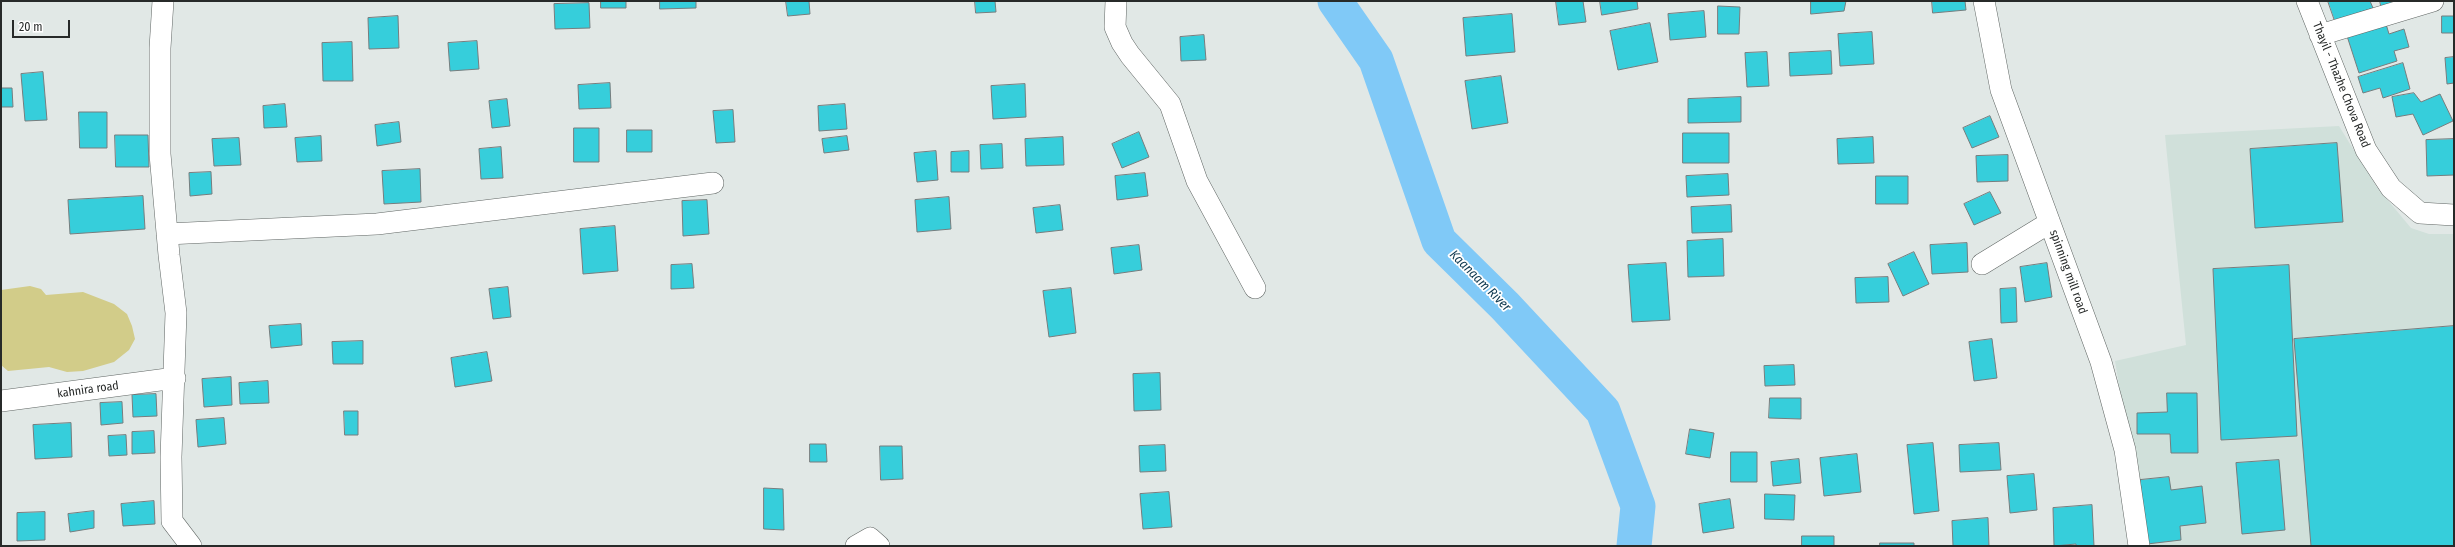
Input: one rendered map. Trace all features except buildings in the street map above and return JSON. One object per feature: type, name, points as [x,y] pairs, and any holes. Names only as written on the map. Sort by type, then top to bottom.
[{"type":"street","points":[[163,1],[160,48],[160,154],[176,313],[175,378],[171,457],[172,521],[191,546]]},
{"type":"street","points":[[1116,1],[1116,27],[1122,43],[1170,104],[1197,181],[1255,288]]},
{"type":"street","name":"spinning mill road","points":[[1984,1],[2001,90],[2101,362],[2125,450],[2139,546]]},
{"type":"street","name":"Thayil - Thazhe Chova Road","points":[[2307,1],[2366,150],[2391,188],[2420,212],[2454,214]]},
{"type":"street","points":[[2320,34],[2433,1]]},
{"type":"street","points":[[167,234],[377,224],[713,183]]},
{"type":"street","points":[[1982,264],[2049,223]]},
{"type":"street","name":"kahnira road","points":[[1,401],[175,378]]},
{"type":"street","points":[[856,546],[870,538],[879,546]]},
{"type":"shaded area","points":[[2339,126],[2376,186],[2411,228],[2429,234],[2454,234],[2454,546],[2146,546],[2115,361],[2186,345],[2165,135]]},
{"type":"shaded area","points":[[30,286],[41,289],[46,295],[83,292],[114,304],[127,314],[132,326],[135,339],[129,350],[114,362],[83,371],[67,372],[49,367],[8,371],[1,365],[1,290]]},
{"type":"waterway","name":"Kaanaam River","points":[[1335,1],[1376,60],[1439,241],[1505,306],[1603,411],[1638,506],[1634,546]]}]
